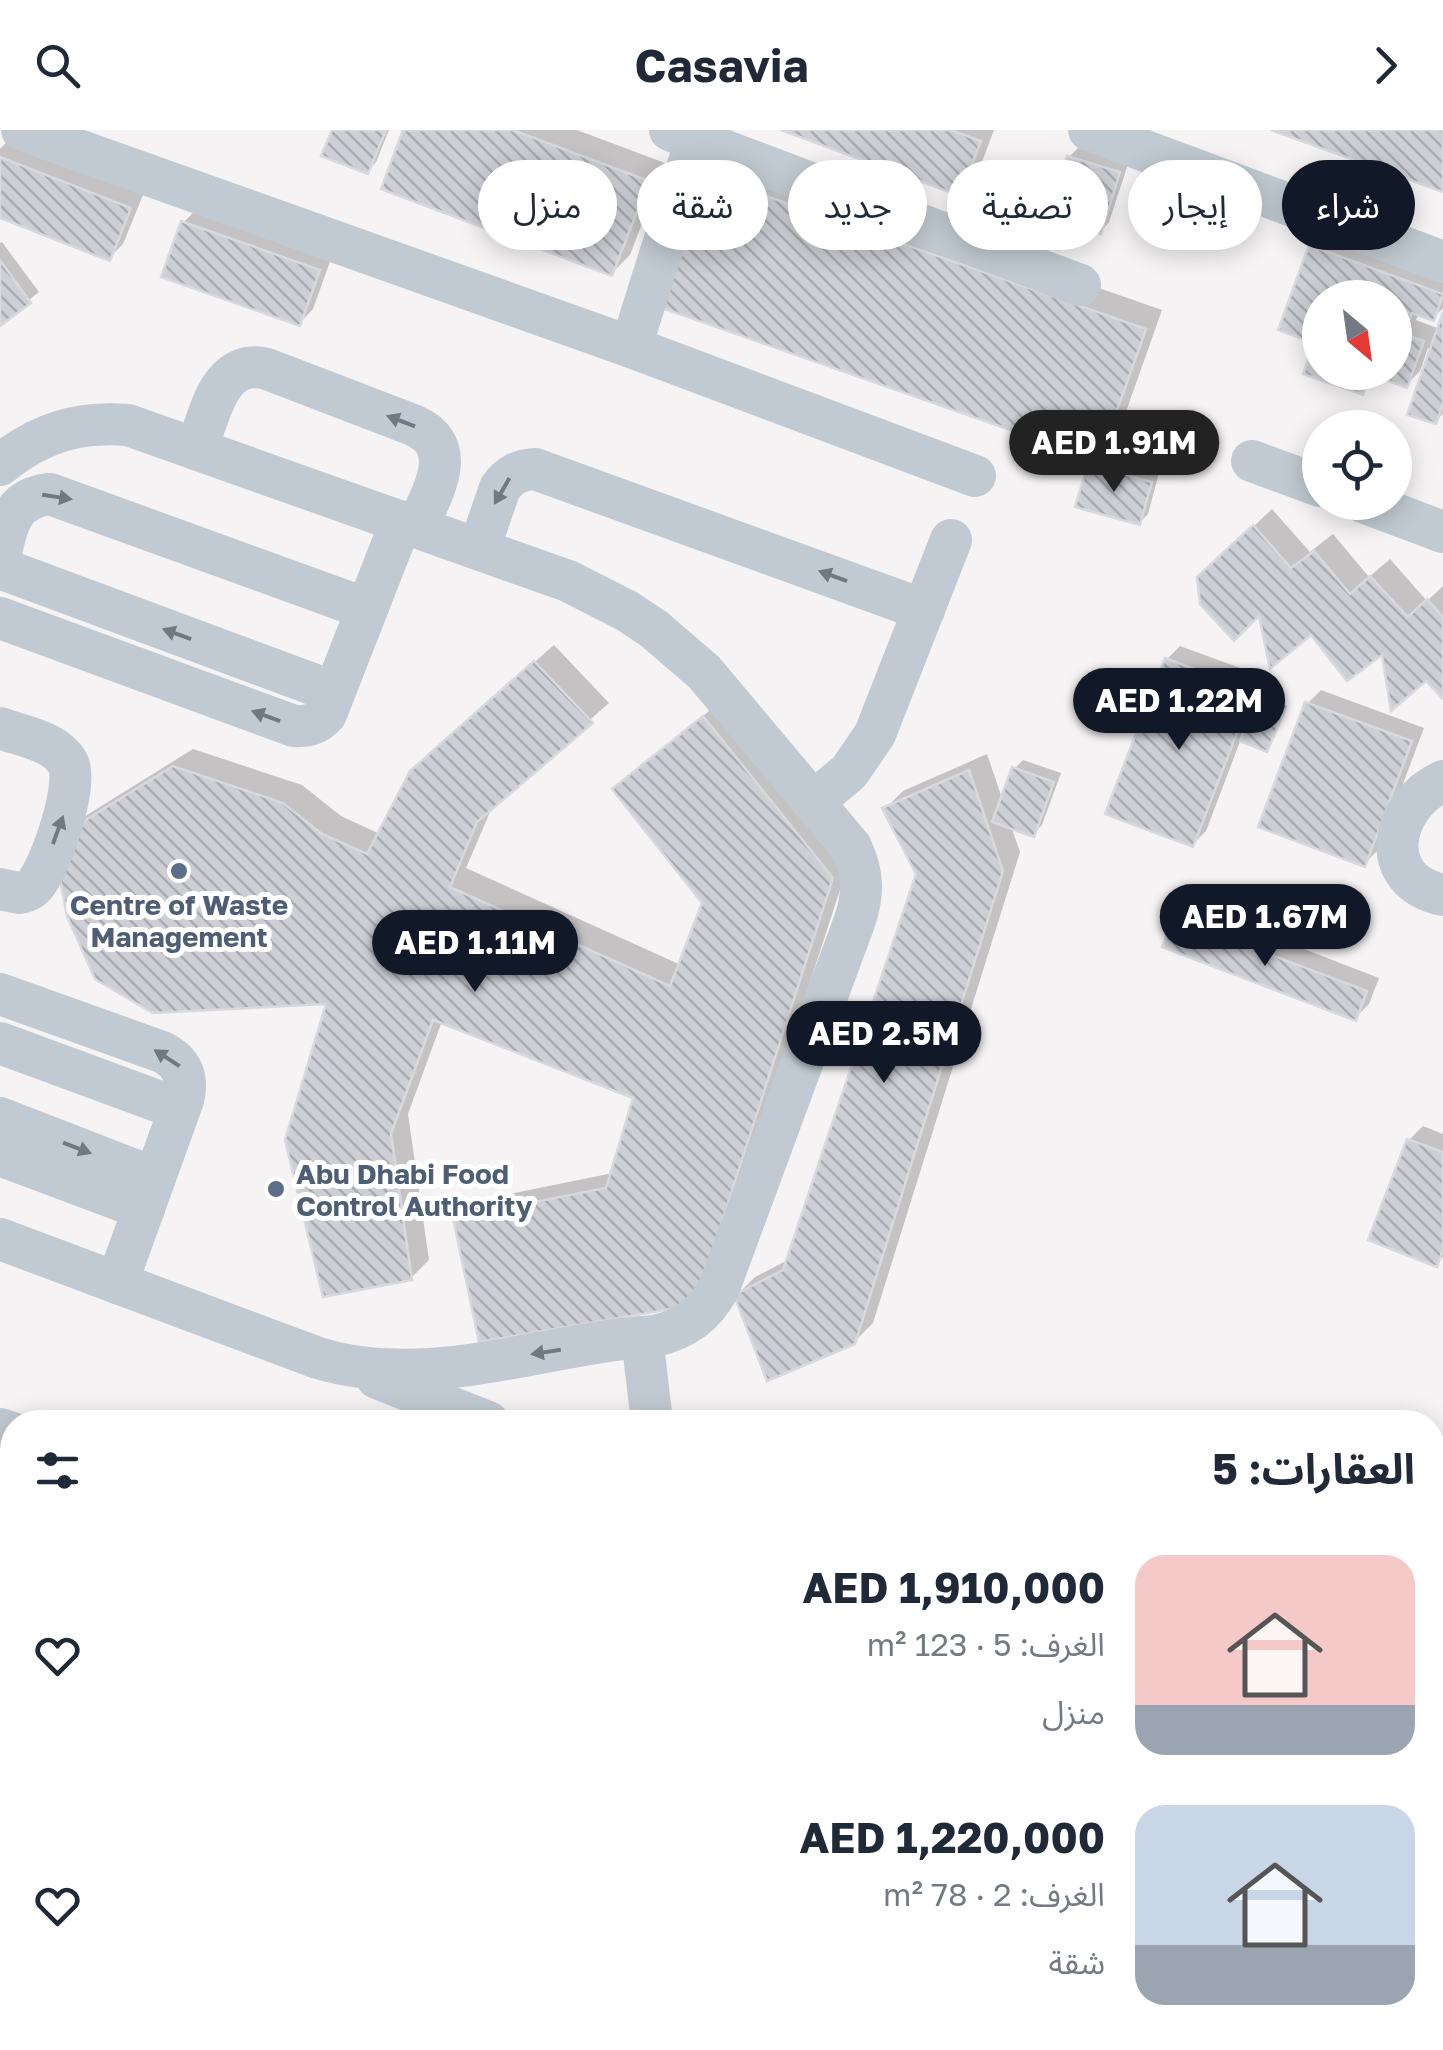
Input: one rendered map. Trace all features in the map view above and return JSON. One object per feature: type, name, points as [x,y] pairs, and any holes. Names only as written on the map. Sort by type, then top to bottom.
[{"type":"street","points":[[22,130],[631,346],[975,476]]},
{"type":"street","points":[[1089,130],[1142,139],[1443,262]]},
{"type":"street","points":[[631,346],[683,135],[1080,285]]},
{"type":"street","points":[[0,618],[294,726],[320,720],[367,610],[409,524],[440,472],[440,452],[430,436],[414,425],[268,369],[247,368],[228,376],[197,448]]},
{"type":"street","points":[[0,465],[38,438],[82,424],[128,425],[568,581],[654,629],[704,672],[851,846],[858,860],[860,905],[719,1288],[704,1312],[669,1333],[424,1371],[359,1369]]},
{"type":"street","points":[[1252,461],[1302,479]]},
{"type":"street","points":[[478,550],[506,480],[524,470],[535,470],[924,610]]},
{"type":"street","points":[[0,557],[6,529],[17,507],[26,500],[50,494],[367,610]]},
{"type":"street","points":[[1411,520],[1443,532]]},
{"type":"street","points":[[814,802],[849,772],[875,734],[951,540]]},
{"type":"street","points":[[0,568],[334,692]]},
{"type":"street","points":[[0,728],[52,747],[72,772],[72,783],[35,885],[20,894],[0,890]]},
{"type":"street","points":[[1443,781],[1417,796],[1400,824],[1397,840],[1398,852],[1415,881],[1430,892],[1443,895]]},
{"type":"street","points":[[0,994],[171,1056],[183,1071],[186,1081],[180,1109],[117,1283]]},
{"type":"street","points":[[0,1043],[180,1109]]},
{"type":"street","points":[[0,1118],[149,1194]]},
{"type":"street","points":[[0,1155],[149,1194]]},
{"type":"street","points":[[0,1239],[318,1358],[359,1369],[456,1410]]},
{"type":"street","points":[[642,1337],[651,1410]]},
{"type":"building","points":[[332,130],[386,130],[368,174],[321,156]]},
{"type":"building","points":[[403,130],[513,130],[593,160],[478,160],[478,226],[381,189]]},
{"type":"building","points":[[781,130],[951,130],[981,141],[974,160],[947,160],[947,191],[927,184],[927,160],[862,160]]},
{"type":"building","points":[[1271,130],[1443,130],[1443,192],[1415,182],[1415,160],[1354,160]]},
{"type":"building","points":[[0,157],[131,208],[110,261],[0,218]]},
{"type":"building","points":[[1108,168],[1120,172],[1108,211]]},
{"type":"building","points":[[617,169],[637,176],[637,212],[612,276],[543,250],[617,250]]},
{"type":"building","points":[[768,197],[788,204],[788,250],[920,250],[1146,329],[1099,461],[662,308],[683,250],[768,250]]},
{"type":"building","points":[[181,221],[320,270],[300,326],[161,277]]},
{"type":"building","points":[[1307,250],[1323,250],[1405,280],[1302,280],[1302,339],[1278,330]]},
{"type":"building","points":[[0,260],[31,303],[0,326]]},
{"type":"building","points":[[1412,283],[1443,294],[1434,321],[1412,313]]},
{"type":"building","points":[[1443,312],[1443,404],[1436,424],[1412,417],[1409,410]]},
{"type":"building","points":[[1412,337],[1424,341],[1412,374]]},
{"type":"building","points":[[1088,464],[1152,482],[1140,525],[1075,507]]},
{"type":"building","points":[[1253,525],[1291,568],[1314,551],[1350,594],[1370,576],[1408,617],[1427,599],[1443,617],[1443,699],[1426,681],[1391,711],[1382,655],[1347,681],[1311,635],[1270,669],[1259,616],[1234,641],[1200,604],[1197,577]]},
{"type":"building","points":[[1165,658],[1253,691],[1193,847],[1105,814]]},
{"type":"building","points":[[534,661],[593,723],[477,822],[450,887],[670,986],[702,903],[612,789],[703,716],[833,878],[695,1305],[479,1342],[453,1218],[606,1188],[633,1098],[433,1020],[391,1134],[412,1280],[323,1297],[285,1140],[326,1004],[153,1013],[95,979],[67,916],[57,863],[66,832],[173,766],[283,803],[322,834],[367,854],[410,771]]},
{"type":"building","points":[[1257,698],[1285,710],[1267,752],[1240,741]]},
{"type":"building","points":[[1305,702],[1412,741],[1365,867],[1258,827]]},
{"type":"building","points":[[1012,767],[1054,782],[1034,837],[992,822]]},
{"type":"building","points":[[969,770],[1003,871],[855,1344],[767,1381],[734,1295],[783,1270],[916,874],[882,808]]},
{"type":"building","points":[[1173,918],[1367,991],[1356,1021],[1162,947]]},
{"type":"building","points":[[1407,1139],[1443,1152],[1443,1250],[1437,1267],[1368,1240]]},
{"type":"place","name":"Centre of Waste Management","points":[[179,871]]},
{"type":"place","name":"Abu Dhabi Food Control Authority","points":[[276,1189]]}]
